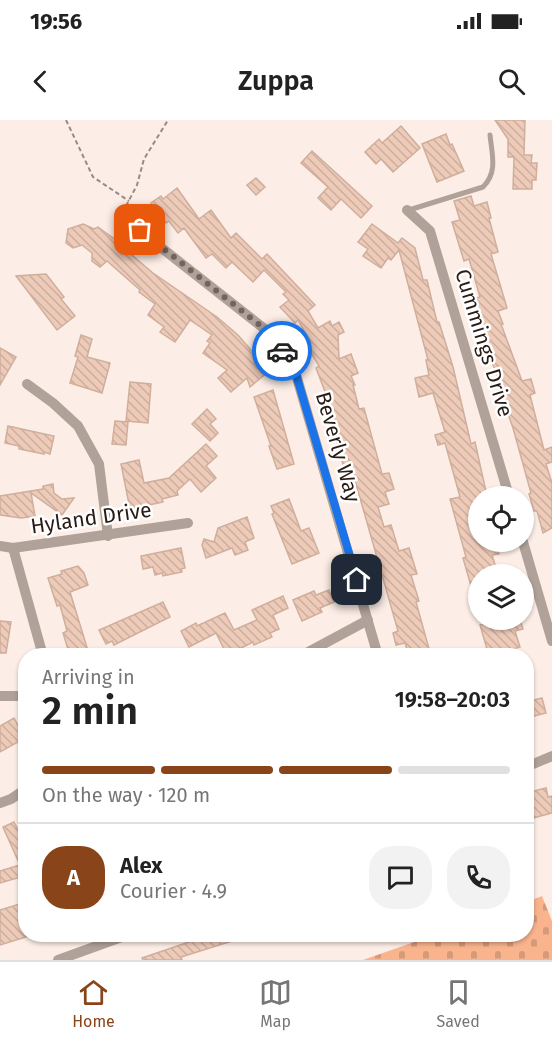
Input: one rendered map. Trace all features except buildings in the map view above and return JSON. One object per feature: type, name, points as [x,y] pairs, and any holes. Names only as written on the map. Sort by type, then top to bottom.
[{"type":"street","name":"Cummings Drive","points":[[407,210],[430,231],[506,486]]},
{"type":"street","name":"Beverly Way","points":[[121,216],[271,334],[295,371],[376,648]]},
{"type":"street","points":[[27,384],[53,403],[78,426],[99,464],[108,536]]},
{"type":"street","name":"Hyland Drive","points":[[0,546],[14,548],[188,523]]},
{"type":"street","points":[[14,548],[41,648]]},
{"type":"street","points":[[526,552],[552,640]]},
{"type":"street","points":[[316,648],[368,620]]},
{"type":"street","points":[[0,696],[18,696]]},
{"type":"street","points":[[534,764],[552,756]]},
{"type":"street","points":[[0,803],[18,794]]},
{"type":"street","points":[[58,960],[108,942]]},
{"type":"lane","points":[[407,210],[483,187],[492,178],[490,135]]},
{"type":"path","points":[[66,120],[93,177],[129,201]]},
{"type":"path","points":[[121,216],[137,185],[144,159],[168,120]]},
{"type":"green space","points":[[542,896],[552,921],[552,960],[363,960],[414,942],[534,942],[534,899]]},
{"type":"way so far","points":[[140,230],[271,334],[282,351]]},
{"type":"route","points":[[282,351],[295,371],[357,580]]}]
